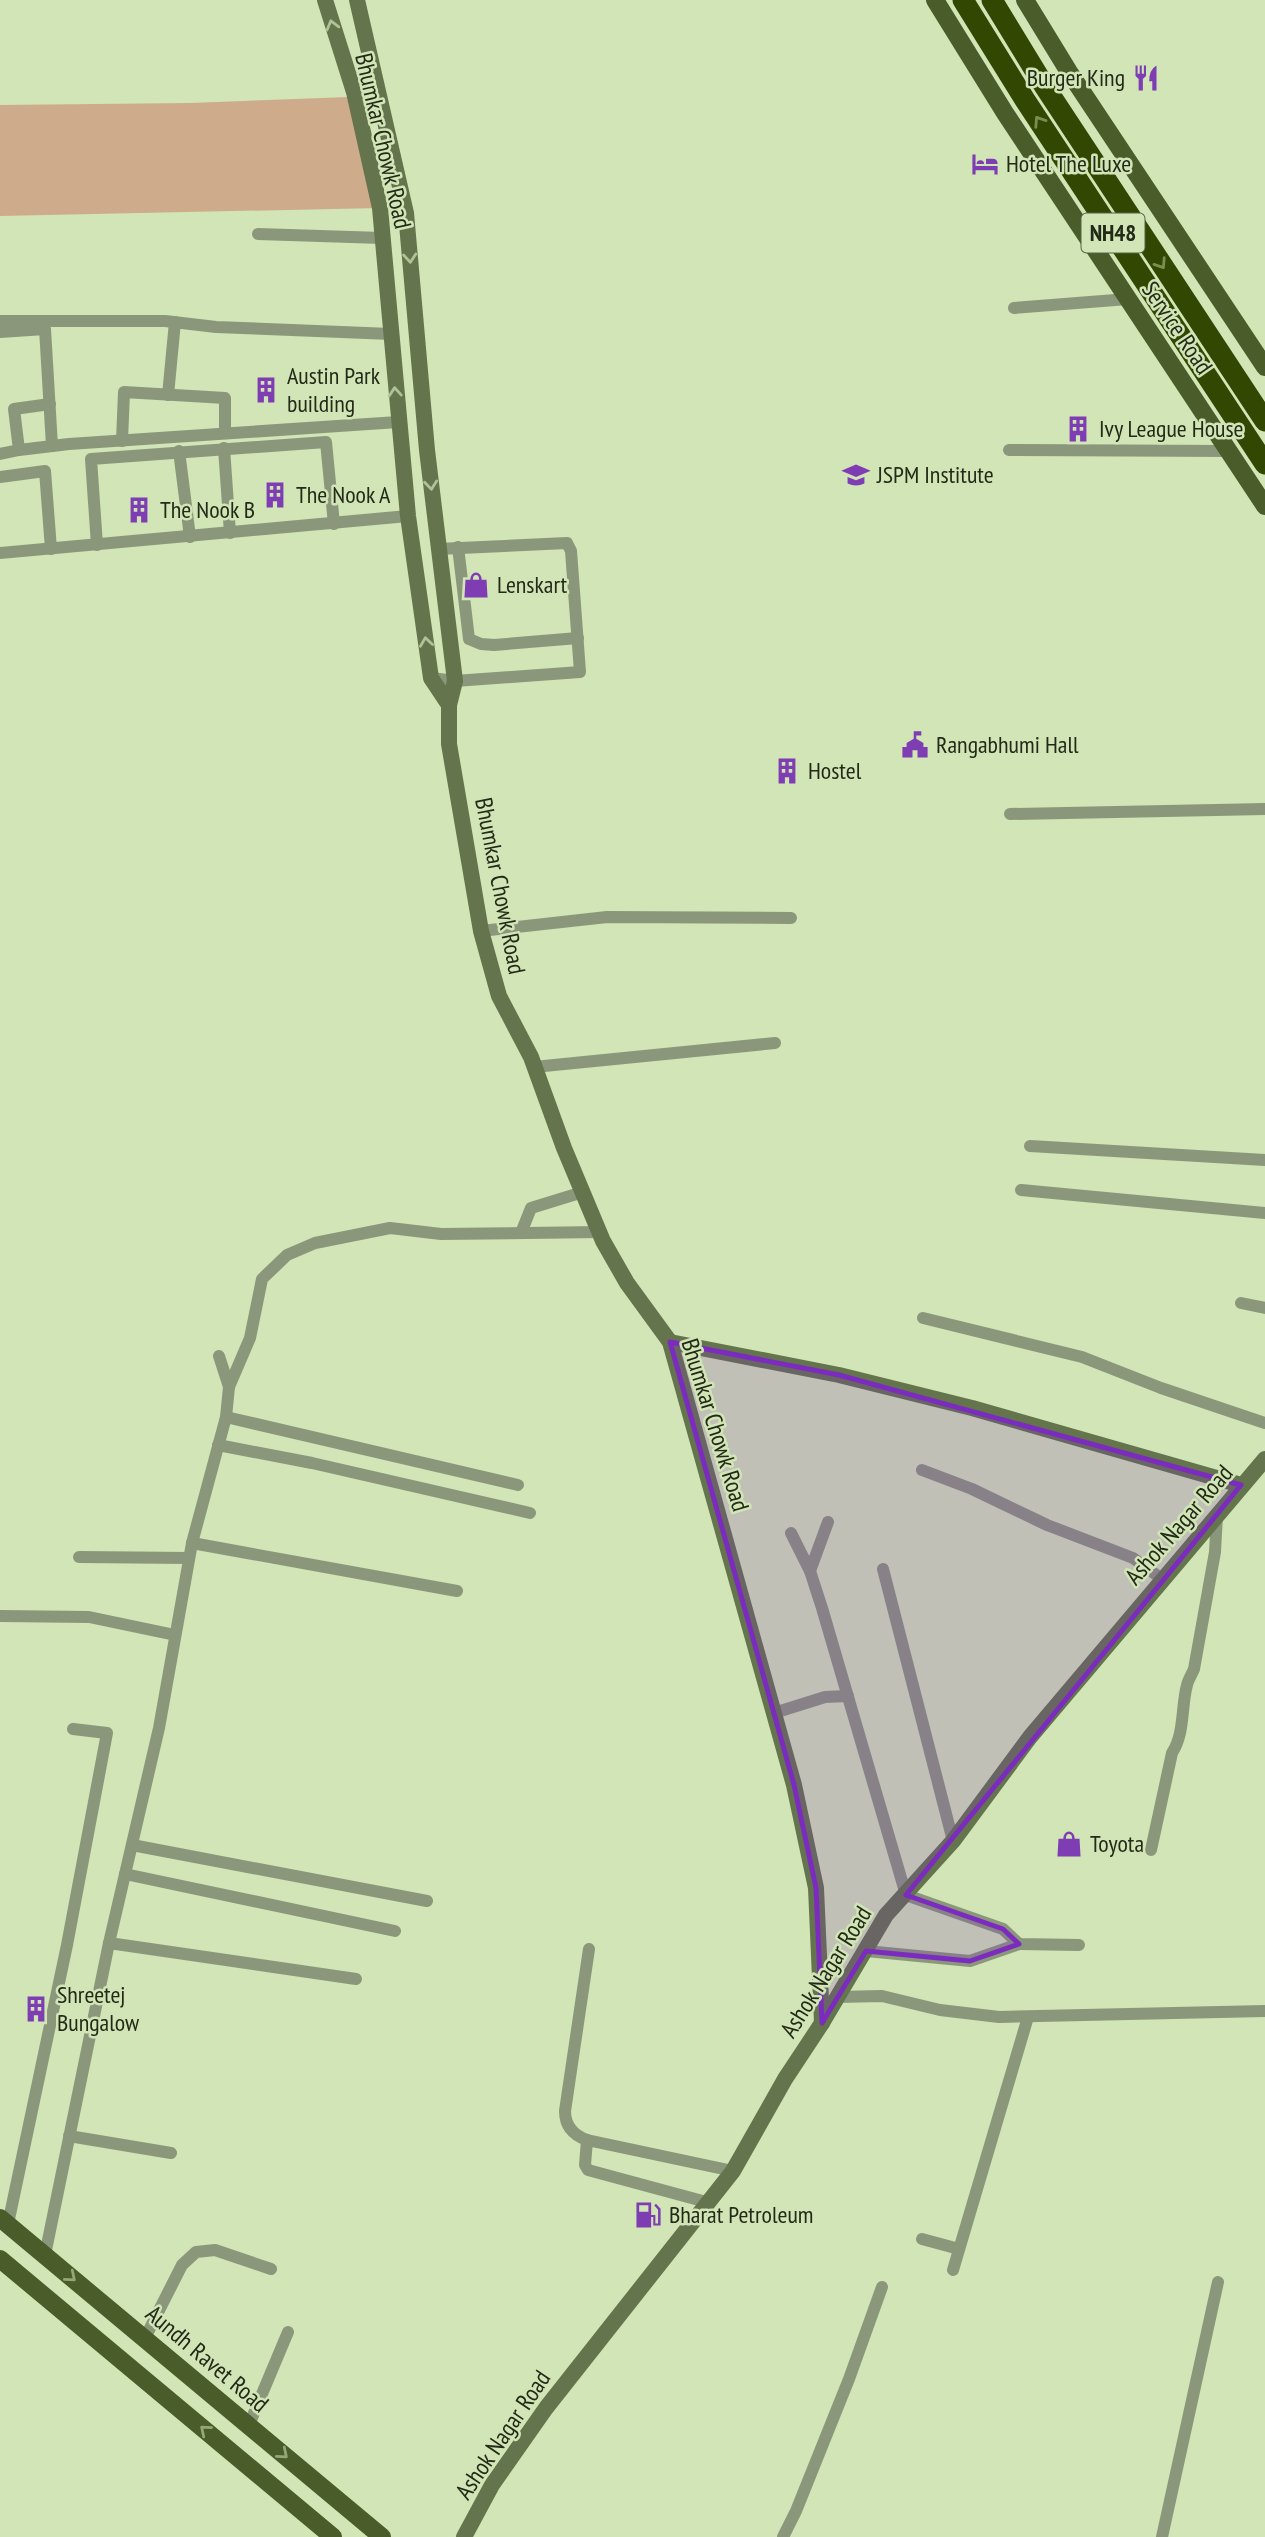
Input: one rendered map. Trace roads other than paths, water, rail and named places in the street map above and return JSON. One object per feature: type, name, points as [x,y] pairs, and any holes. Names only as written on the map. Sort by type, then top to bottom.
[{"type":"highway","name":"NH48","points":[[963,0],[1025,100],[1265,464]]},
{"type":"highway","name":"NH48","points":[[992,0],[1045,87],[1265,421]]},
{"type":"main road","name":"Service Road","points":[[935,0],[1005,113],[1265,506]]},
{"type":"main road","points":[[1025,0],[1265,367]]},
{"type":"main road","name":"Aundh Ravet Road","points":[[4,2221],[383,2537]]},
{"type":"main road","points":[[0,2259],[332,2537]]},
{"type":"street","name":"Bhumkar Chowk Road","points":[[325,0],[354,92],[380,208],[408,516],[431,678],[449,705]]},
{"type":"street","name":"Bhumkar Chowk Road","points":[[357,0],[406,213],[424,420],[455,681],[449,705],[449,744],[481,931],[499,996],[534,1067],[600,1232],[627,1283],[670,1342],[775,1713],[817,1888],[822,2023]]},
{"type":"street","points":[[258,234],[382,238]]},
{"type":"street","points":[[1014,308],[1128,299]]},
{"type":"street","points":[[0,321],[175,322],[216,327],[391,334]]},
{"type":"street","points":[[168,395],[175,322]]},
{"type":"street","points":[[0,332],[45,329],[52,446]]},
{"type":"street","points":[[122,441],[124,392],[225,398],[225,433]]},
{"type":"street","points":[[19,450],[13,409],[50,404]]},
{"type":"street","points":[[0,453],[52,446],[424,420]]},
{"type":"street","points":[[97,545],[91,459],[326,442],[334,524]]},
{"type":"street","points":[[224,448],[230,533]]},
{"type":"street","points":[[1009,450],[1229,451]]},
{"type":"street","points":[[179,452],[190,537]]},
{"type":"street","points":[[0,477],[44,471],[51,549]]},
{"type":"street","points":[[0,554],[408,516]]},
{"type":"street","points":[[431,678],[455,681],[580,672],[571,551],[567,543],[438,549]]},
{"type":"street","points":[[458,547],[469,639],[494,645],[578,638]]},
{"type":"street","points":[[1010,814],[1265,809]]},
{"type":"street","points":[[481,931],[607,917],[791,918]]},
{"type":"street","points":[[534,1067],[775,1044]]},
{"type":"street","points":[[1030,1146],[1265,1160]]},
{"type":"street","points":[[1021,1190],[1265,1213]]},
{"type":"street","points":[[521,1233],[531,1208],[583,1192]]},
{"type":"street","points":[[45,2255],[109,1943],[159,1728],[192,1543],[226,1417],[229,1387],[250,1338],[262,1279],[287,1255],[315,1243],[390,1228],[441,1234],[600,1232]]},
{"type":"street","points":[[1241,1303],[1265,1308]]},
{"type":"street","points":[[923,1318],[1082,1357],[1161,1388],[1265,1423]]},
{"type":"street","points":[[670,1342],[839,1375],[986,1412],[1241,1485]]},
{"type":"street","points":[[219,1356],[229,1387]]},
{"type":"street","points":[[226,1417],[518,1485]]},
{"type":"street","points":[[218,1445],[312,1463],[530,1513]]},
{"type":"street","name":"Ashok Nagar Road","points":[[464,2537],[492,2485],[546,2408],[733,2171],[785,2079],[822,2023],[886,1915],[953,1841],[1030,1737],[1265,1459]]},
{"type":"street","points":[[922,1470],[972,1489],[1047,1525],[1133,1558],[1162,1578]]},
{"type":"street","points":[[1151,1850],[1172,1753],[1177,1746],[1186,1705],[1186,1686],[1194,1669],[1215,1552],[1217,1515]]},
{"type":"street","points":[[810,1571],[828,1522]]},
{"type":"street","points":[[791,1533],[810,1571],[906,1895],[1003,1929],[1019,1944]]},
{"type":"street","points":[[192,1543],[457,1591]]},
{"type":"street","points":[[79,1557],[189,1558]]},
{"type":"street","points":[[883,1569],[953,1841]]},
{"type":"street","points":[[0,1616],[89,1616],[175,1635]]},
{"type":"street","points":[[775,1713],[825,1696],[848,1696]]},
{"type":"street","points":[[4,2221],[64,1957],[107,1733],[73,1729]]},
{"type":"street","points":[[132,1844],[427,1901]]},
{"type":"street","points":[[125,1874],[395,1931]]},
{"type":"street","points":[[109,1943],[356,1979]]},
{"type":"street","points":[[866,1951],[970,1961],[1019,1944],[1079,1945]]},
{"type":"street","points":[[589,1949],[565,2111],[567,2124],[571,2130],[587,2140],[733,2171]]},
{"type":"street","points":[[838,1997],[882,1996],[940,2010],[999,2017],[1265,2011]]},
{"type":"street","points":[[953,2270],[1028,2017]]},
{"type":"street","points":[[69,2136],[171,2153]]},
{"type":"street","points":[[587,2140],[585,2165],[588,2170],[710,2203]]},
{"type":"street","points":[[922,2239],[959,2249]]},
{"type":"street","points":[[145,2339],[182,2265],[196,2252],[215,2250],[271,2269]]},
{"type":"street","points":[[1162,2537],[1218,2282]]},
{"type":"street","points":[[783,2537],[849,2379],[882,2287]]},
{"type":"street","points":[[248,2425],[288,2332]]},
{"type":"place","name":"Burger King","points":[[1146,78]]},
{"type":"place","name":"Hotel The Luxe","points":[[985,164]]},
{"type":"place","name":"Austin Park building","points":[[266,390]]},
{"type":"place","name":"Ivy League House","points":[[1078,429]]},
{"type":"place","name":"JSPM Institute","points":[[856,475]]},
{"type":"place","name":"The Nook A","points":[[275,495]]},
{"type":"place","name":"The Nook B","points":[[139,510]]},
{"type":"place","name":"Lenskart","points":[[476,585]]},
{"type":"place","name":"Rangabhumi Hall","points":[[915,745]]},
{"type":"place","name":"Hostel","points":[[787,771]]},
{"type":"place","name":"Toyota","points":[[1069,1844]]},
{"type":"place","name":"Shreetej Bungalow","points":[[36,2009]]},
{"type":"place","name":"Bharat Petroleum","points":[[648,2215]]}]
